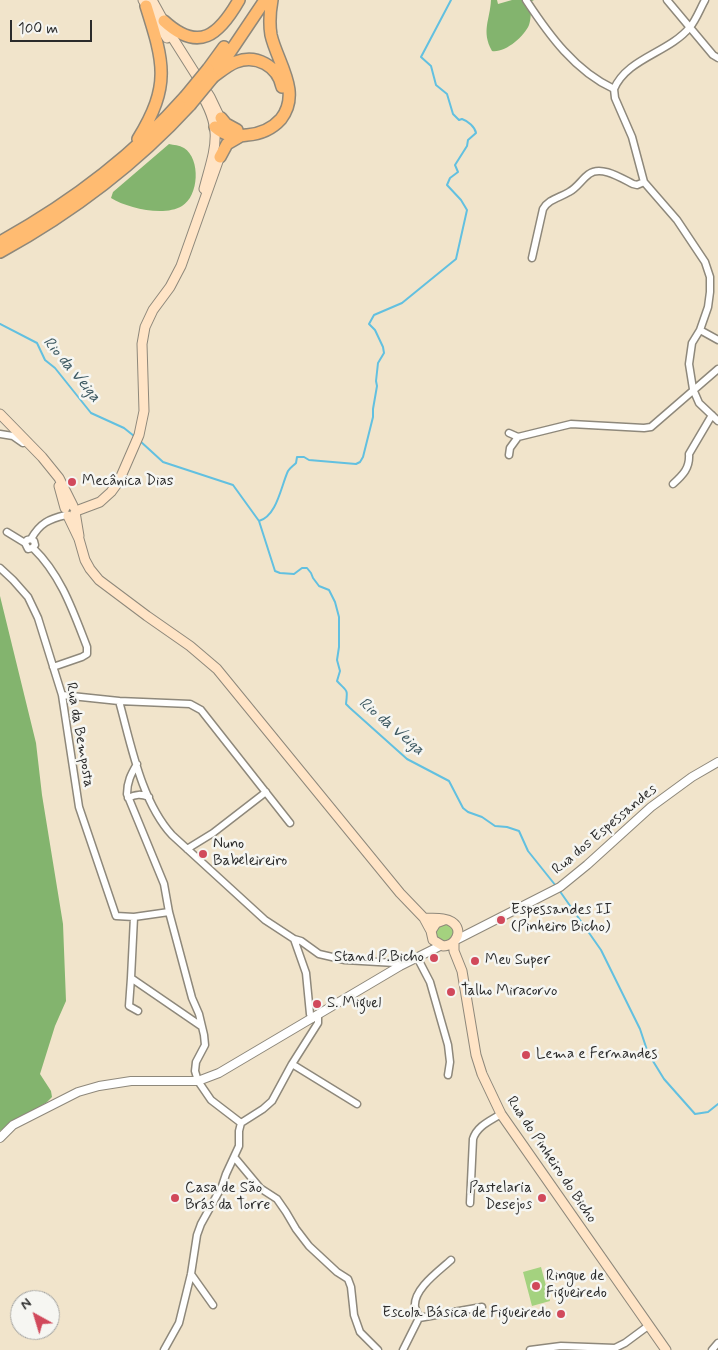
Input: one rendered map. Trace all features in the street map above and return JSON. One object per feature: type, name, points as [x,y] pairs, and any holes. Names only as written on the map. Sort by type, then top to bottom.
[{"type":"highway","points":[[164,21],[173,29],[186,36],[207,36],[224,24],[239,0]]},
{"type":"highway","points":[[210,73],[256,0]]},
{"type":"highway","points":[[0,252],[49,223],[101,181],[153,143],[210,73],[265,0]]},
{"type":"highway","points":[[220,157],[227,144],[239,133],[260,133],[274,125],[284,114],[289,99],[288,84],[271,33],[270,14],[272,0]]},
{"type":"highway","points":[[132,149],[153,114],[161,83],[161,63],[147,2]]},
{"type":"highway","points":[[210,73],[246,59],[259,61],[271,67],[279,77],[284,96],[276,116],[257,128],[231,136],[219,129]]},
{"type":"highway","points":[[0,242],[101,181],[162,121],[187,101]]},
{"type":"main road","points":[[147,2],[164,21],[219,129],[191,236]]},
{"type":"main road","points":[[70,510],[86,504],[100,502],[111,492],[119,481],[139,435],[144,411],[142,344],[145,327],[153,310],[170,287],[181,266],[220,157],[223,143],[219,129],[203,98],[147,2]]},
{"type":"main road","points":[[0,414],[55,474],[68,495],[74,500],[86,504]]},
{"type":"main road","points":[[55,474],[78,524]]},
{"type":"main road","points":[[68,495],[78,539],[88,564],[100,580],[190,646],[217,669],[400,893],[424,918],[433,940],[442,946],[455,941],[458,930],[449,920],[424,918]]},
{"type":"main road","points":[[78,539],[78,524],[86,504]]},
{"type":"main road","points":[[431,934],[436,923],[444,920]]},
{"type":"main road","name":"Rua do Pinheiro do Bicho","points":[[455,941],[454,951],[462,972],[476,1055],[482,1074],[501,1114],[666,1350]]},
{"type":"main road","name":"Rua do Pinheiro do Bicho","points":[[442,946],[459,965]]},
{"type":"street","points":[[526,0],[562,50],[595,78],[614,89]]},
{"type":"street","points":[[667,0],[713,55],[718,58]]},
{"type":"street","points":[[705,0],[691,27],[676,40],[622,74],[614,89],[615,98],[632,137],[644,182],[677,220],[705,262],[710,278],[708,307],[700,330],[692,344],[690,364],[693,390],[699,403],[718,421]]},
{"type":"street","points":[[532,258],[543,209],[546,204],[573,190],[590,173],[597,170],[605,171],[633,184],[637,185],[644,182]]},
{"type":"street","points":[[700,330],[718,340]]},
{"type":"street","points":[[509,433],[518,436],[571,424],[651,427],[718,369]]},
{"type":"street","points":[[673,484],[687,470],[689,454],[712,415]]},
{"type":"street","points":[[0,434],[13,436],[23,443],[27,442]]},
{"type":"street","points":[[509,455],[510,448],[518,436]]},
{"type":"street","points":[[25,543],[49,519],[70,510]]},
{"type":"street","points":[[7,532],[25,543],[28,549],[33,548],[45,559],[64,590],[87,647],[86,654],[82,657],[53,667]]},
{"type":"street","points":[[31,539],[35,543],[33,548]]},
{"type":"street","name":"Rua da Bemposta","points":[[0,568],[28,597],[38,618],[62,695],[79,807],[116,916],[134,916]]},
{"type":"street","points":[[62,695],[119,701],[190,704],[201,710],[290,823]]},
{"type":"street","points":[[119,701],[137,764],[149,797],[163,825],[187,849],[251,908],[294,940],[302,941],[319,954],[345,960],[395,963],[400,966]]},
{"type":"street","name":"Rua dos Espessandes","points":[[455,941],[480,926],[557,888],[587,865],[651,808],[692,777],[718,762]]},
{"type":"street","points":[[137,764],[127,785],[128,798],[164,884],[169,912],[201,1026],[205,1045],[196,1062],[195,1071],[198,1081],[211,1100],[241,1123]]},
{"type":"street","points":[[187,849],[212,833],[266,792]]},
{"type":"street","points":[[128,798],[141,794],[149,797]]},
{"type":"street","points":[[138,1011],[129,1006],[134,916],[169,912]]},
{"type":"street","points":[[455,925],[464,928],[480,926]]},
{"type":"street","points":[[419,956],[431,934]]},
{"type":"street","points":[[164,1350],[179,1323],[191,1274],[197,1235],[235,1158],[239,1146],[241,1123],[263,1109],[272,1100],[318,1023],[315,1017],[310,1014],[306,973],[294,940]]},
{"type":"street","points":[[0,1138],[13,1125],[78,1092],[99,1086],[131,1081],[198,1081],[219,1073],[400,966],[442,946]]},
{"type":"street","points":[[419,956],[430,982],[448,1045],[450,1062],[448,1075]]},
{"type":"street","points":[[131,978],[201,1026]]},
{"type":"street","points":[[292,1064],[357,1104]]},
{"type":"street","points":[[470,1202],[475,1133],[501,1114]]},
{"type":"street","points":[[235,1158],[260,1188],[277,1199],[309,1246],[337,1272],[348,1279],[351,1287],[354,1315],[360,1332],[378,1350]]},
{"type":"street","points":[[403,1350],[419,1318],[415,1305],[419,1292],[425,1283],[451,1260]]},
{"type":"street","points":[[191,1274],[213,1305]]},
{"type":"street","points":[[419,1318],[482,1307]]},
{"type":"street","points":[[530,1350],[561,1346],[615,1348],[648,1326]]},
{"type":"street","points":[[712,1350],[718,1343]]},
{"type":"green space","points":[[491,0],[497,0],[498,4],[512,0],[534,0],[532,1],[530,23],[527,30],[514,43],[497,51],[492,51],[487,37]]},
{"type":"green space","points":[[169,144],[184,148],[193,160],[196,177],[195,186],[188,201],[174,209],[156,211],[136,208],[111,198],[113,192]]},
{"type":"green space","points":[[0,596],[36,743],[42,795],[63,924],[66,1001],[55,1026],[40,1074],[51,1091],[52,1097],[46,1103],[0,1131]]},
{"type":"green space","points":[[441,924],[449,924],[455,931],[455,936],[445,943],[437,940],[435,930]]},
{"type":"green space","name":"Ringue de Figueiredo","points":[[541,1267],[550,1301],[532,1306],[523,1272]]},
{"type":"waterway","points":[[259,521],[265,518],[274,507],[288,471],[296,463],[297,457],[304,457],[309,460],[356,464],[360,462],[373,417],[378,363],[384,353],[375,330],[369,324],[374,315],[402,303],[456,259],[467,210],[461,200],[447,185],[450,178],[458,172],[455,165],[467,146],[468,140],[476,133],[469,123],[462,119],[459,120],[453,114],[447,94],[436,85],[431,66],[421,57],[451,0]]},
{"type":"waterway","name":"Rio da Veiga","points":[[0,324],[37,343],[45,360],[55,368],[91,413],[124,428],[134,436]]},
{"type":"waterway","name":"Rio da Veiga","points":[[140,441],[163,462],[233,485],[259,521],[275,571],[294,574],[302,568],[307,568],[319,586],[329,590],[339,617],[337,660],[340,671],[337,681],[346,691],[346,704],[407,759],[449,781],[463,808],[468,812],[482,817],[495,826],[519,831],[528,851],[556,886]]},
{"type":"waterway","name":"Rio da Veiga","points":[[559,890],[601,950],[640,1029],[648,1053],[664,1079],[695,1114],[708,1112],[718,1104]]},
{"type":"place","name":"Mecânica Dias","points":[[72,482]]},
{"type":"place","name":"Nuno Babeleireiro","points":[[203,854]]},
{"type":"place","name":"Espessandes II (Pinheiro Bicho)","points":[[501,920]]},
{"type":"place","name":"Stand P.Bicho","points":[[434,958]]},
{"type":"place","name":"Meu Super","points":[[475,961]]},
{"type":"place","name":"Talho Miracorvo","points":[[451,992]]},
{"type":"place","name":"S. Miguel","points":[[317,1004]]},
{"type":"place","name":"Lema e Fernandes","points":[[526,1055]]},
{"type":"place","name":"Casa de São Brás da Torre","points":[[175,1198]]},
{"type":"place","name":"Pastelaria Desejos","points":[[542,1198]]},
{"type":"place","name":"Ringue de Figueiredo","points":[[536,1286]]},
{"type":"place","name":"Escola Básica de Figueiredo","points":[[561,1314]]}]
